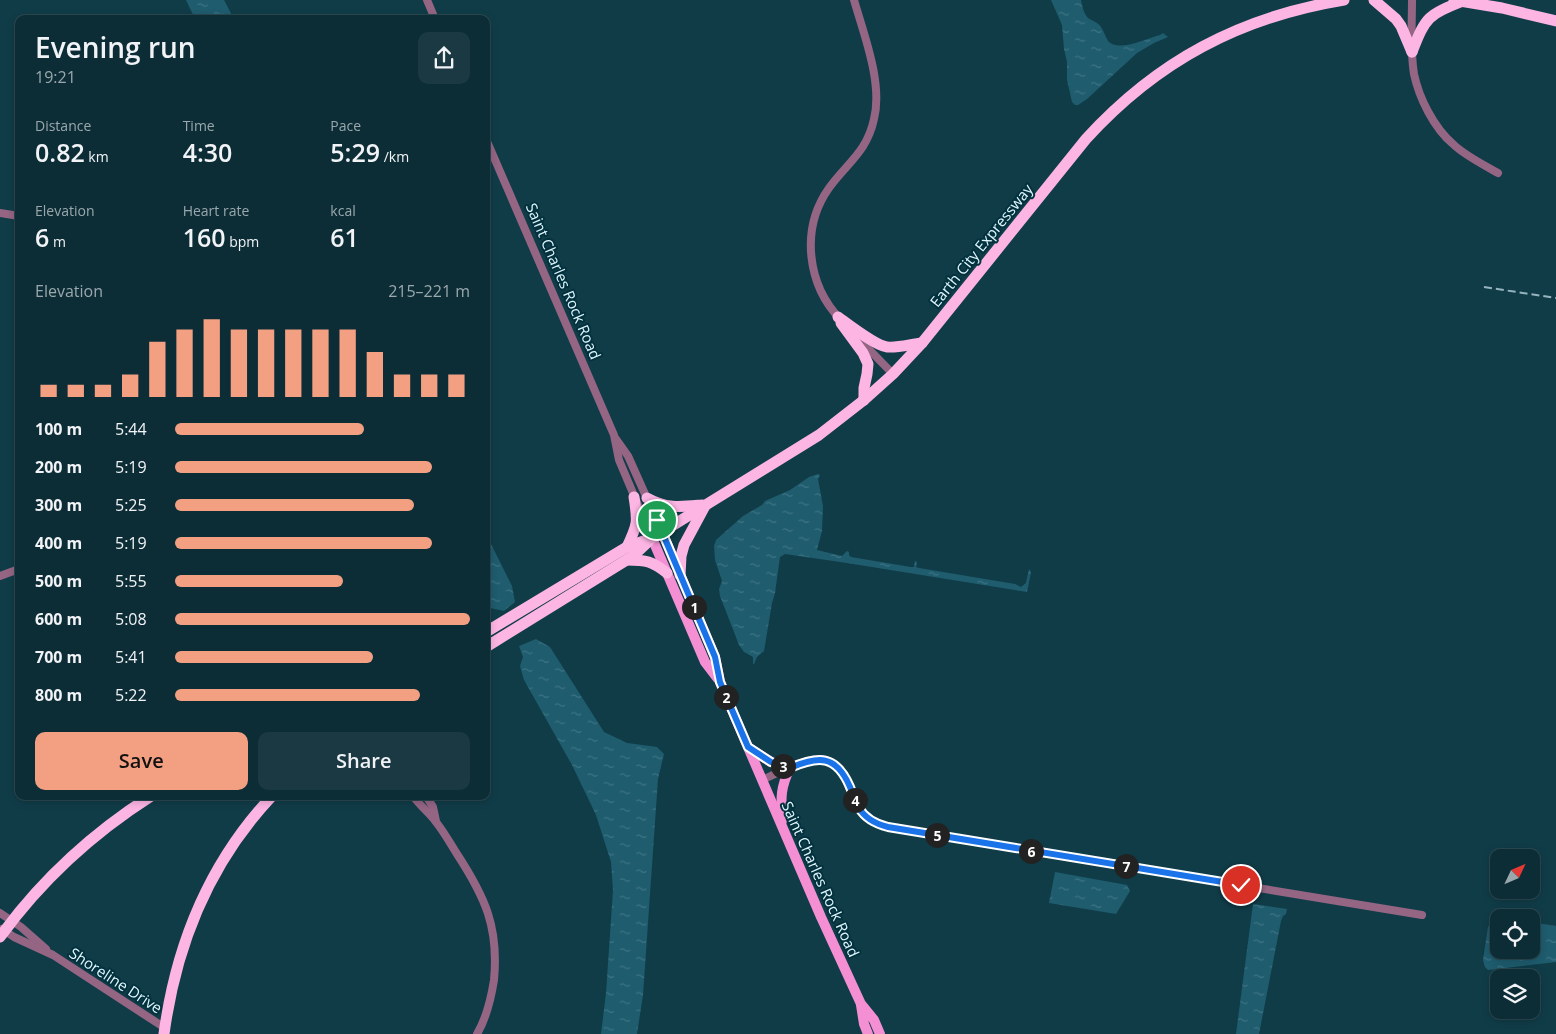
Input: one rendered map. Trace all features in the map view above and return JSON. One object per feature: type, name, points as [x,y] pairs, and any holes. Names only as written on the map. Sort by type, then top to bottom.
[{"type":"highway","name":"Earth City Expressway","points":[[490,630],[627,547],[657,535],[806,444],[864,400],[893,374],[922,343],[1110,113],[1153,77],[1184,56],[1246,26],[1295,10],[1344,0]]},
{"type":"highway","points":[[1374,0],[1396,19],[1412,52]]},
{"type":"highway","points":[[1412,52],[1426,21],[1440,10],[1460,0],[1556,21]]},
{"type":"highway","points":[[838,317],[875,344],[894,348],[922,343]]},
{"type":"highway","points":[[838,317],[863,353],[868,364],[864,400]]},
{"type":"highway","points":[[627,547],[637,522],[634,497]]},
{"type":"highway","points":[[647,498],[663,506],[671,507],[706,505]]},
{"type":"highway","points":[[680,575],[681,556],[684,545],[706,505]]},
{"type":"highway","name":"Earth City Expressway","points":[[490,645],[627,560],[657,535]]},
{"type":"highway","points":[[627,560],[649,561],[667,573]]},
{"type":"highway","points":[[2,932],[73,856],[109,826],[145,800]]},
{"type":"highway","points":[[165,1031],[169,1002],[184,942],[202,899],[220,865],[237,839],[268,800]]},
{"type":"main road","name":"Saint Charles Rock Road","points":[[657,535],[667,573],[705,662],[720,682]]},
{"type":"main road","name":"Saint Charles Rock Road","points":[[657,535],[680,575],[715,657],[720,682],[861,1004],[874,1020],[880,1034]]},
{"type":"main road","points":[[748,747],[771,762],[790,768],[782,784],[782,827]]},
{"type":"main road","name":"Saint Charles Rock Road","points":[[861,1004],[864,1024],[868,1034]]},
{"type":"street","points":[[427,0],[433,15]]},
{"type":"street","points":[[854,0],[876,82],[877,102],[874,119],[868,139],[857,157],[830,186],[823,197],[812,228],[810,247],[812,265],[820,291],[838,317],[893,374]]},
{"type":"street","points":[[1412,0],[1414,74],[1426,107],[1437,126],[1453,144],[1498,174]]},
{"type":"street","name":"Saint Charles Rock Road","points":[[490,148],[614,435],[628,456],[647,498],[657,535]]},
{"type":"street","points":[[0,213],[15,215]]},
{"type":"street","name":"Saint Charles Rock Road","points":[[614,435],[619,460],[634,497],[657,535]]},
{"type":"street","points":[[0,576],[15,570]]},
{"type":"street","points":[[762,780],[810,760],[826,760],[837,766],[842,773],[858,808],[872,821],[888,827],[1422,915]]},
{"type":"street","points":[[417,800],[436,821],[480,890],[494,936],[496,960],[492,999],[478,1032]]},
{"type":"street","points":[[429,800],[433,807],[436,821]]},
{"type":"street","name":"Shoreline Drive","points":[[0,913],[21,927],[53,955],[165,1031]]},
{"type":"street","name":"Shoreline Drive","points":[[2,932],[53,955]]},
{"type":"water","points":[[186,0],[224,0],[232,15],[193,15]]},
{"type":"water","points":[[1051,0],[1081,0],[1083,10],[1088,18],[1100,25],[1108,41],[1119,46],[1133,44],[1163,33],[1168,37],[1137,53],[1087,99],[1075,105],[1072,102],[1067,80],[1067,62],[1062,25]]},
{"type":"water","points":[[820,475],[818,479],[823,506],[822,531],[817,550],[842,556],[847,551],[851,557],[911,567],[914,567],[915,561],[917,562],[916,567],[919,568],[1015,584],[1021,587],[1026,583],[1029,569],[1031,572],[1027,592],[785,554],[780,557],[764,651],[753,664],[753,657],[744,652],[739,645],[720,596],[719,589],[722,581],[715,560],[714,546],[716,540],[743,516],[762,505],[765,501],[790,490],[809,477]]},
{"type":"water","points":[[490,542],[512,586],[515,602],[504,611],[490,608]]},
{"type":"water","points":[[536,639],[550,647],[604,732],[627,743],[657,747],[664,754],[658,779],[643,995],[637,1034],[601,1034],[606,993],[613,890],[611,862],[596,815],[572,765],[524,680],[520,666],[523,657],[519,646]]},
{"type":"water","points":[[1055,872],[1127,885],[1130,891],[1116,914],[1049,903]]},
{"type":"water","points":[[1253,904],[1287,909],[1281,921],[1259,1034],[1236,1034]]},
{"type":"water","points":[[1540,923],[1556,926],[1556,962],[1488,970],[1483,960],[1490,924],[1490,959],[1540,959]]},
{"type":"railway","points":[[1484,287],[1556,298]]},
{"type":"route","points":[[657,520],[715,657],[720,682],[748,747],[765,759],[790,768],[818,759],[826,760],[837,766],[849,785],[858,808],[872,821],[888,827],[1241,885]]}]
